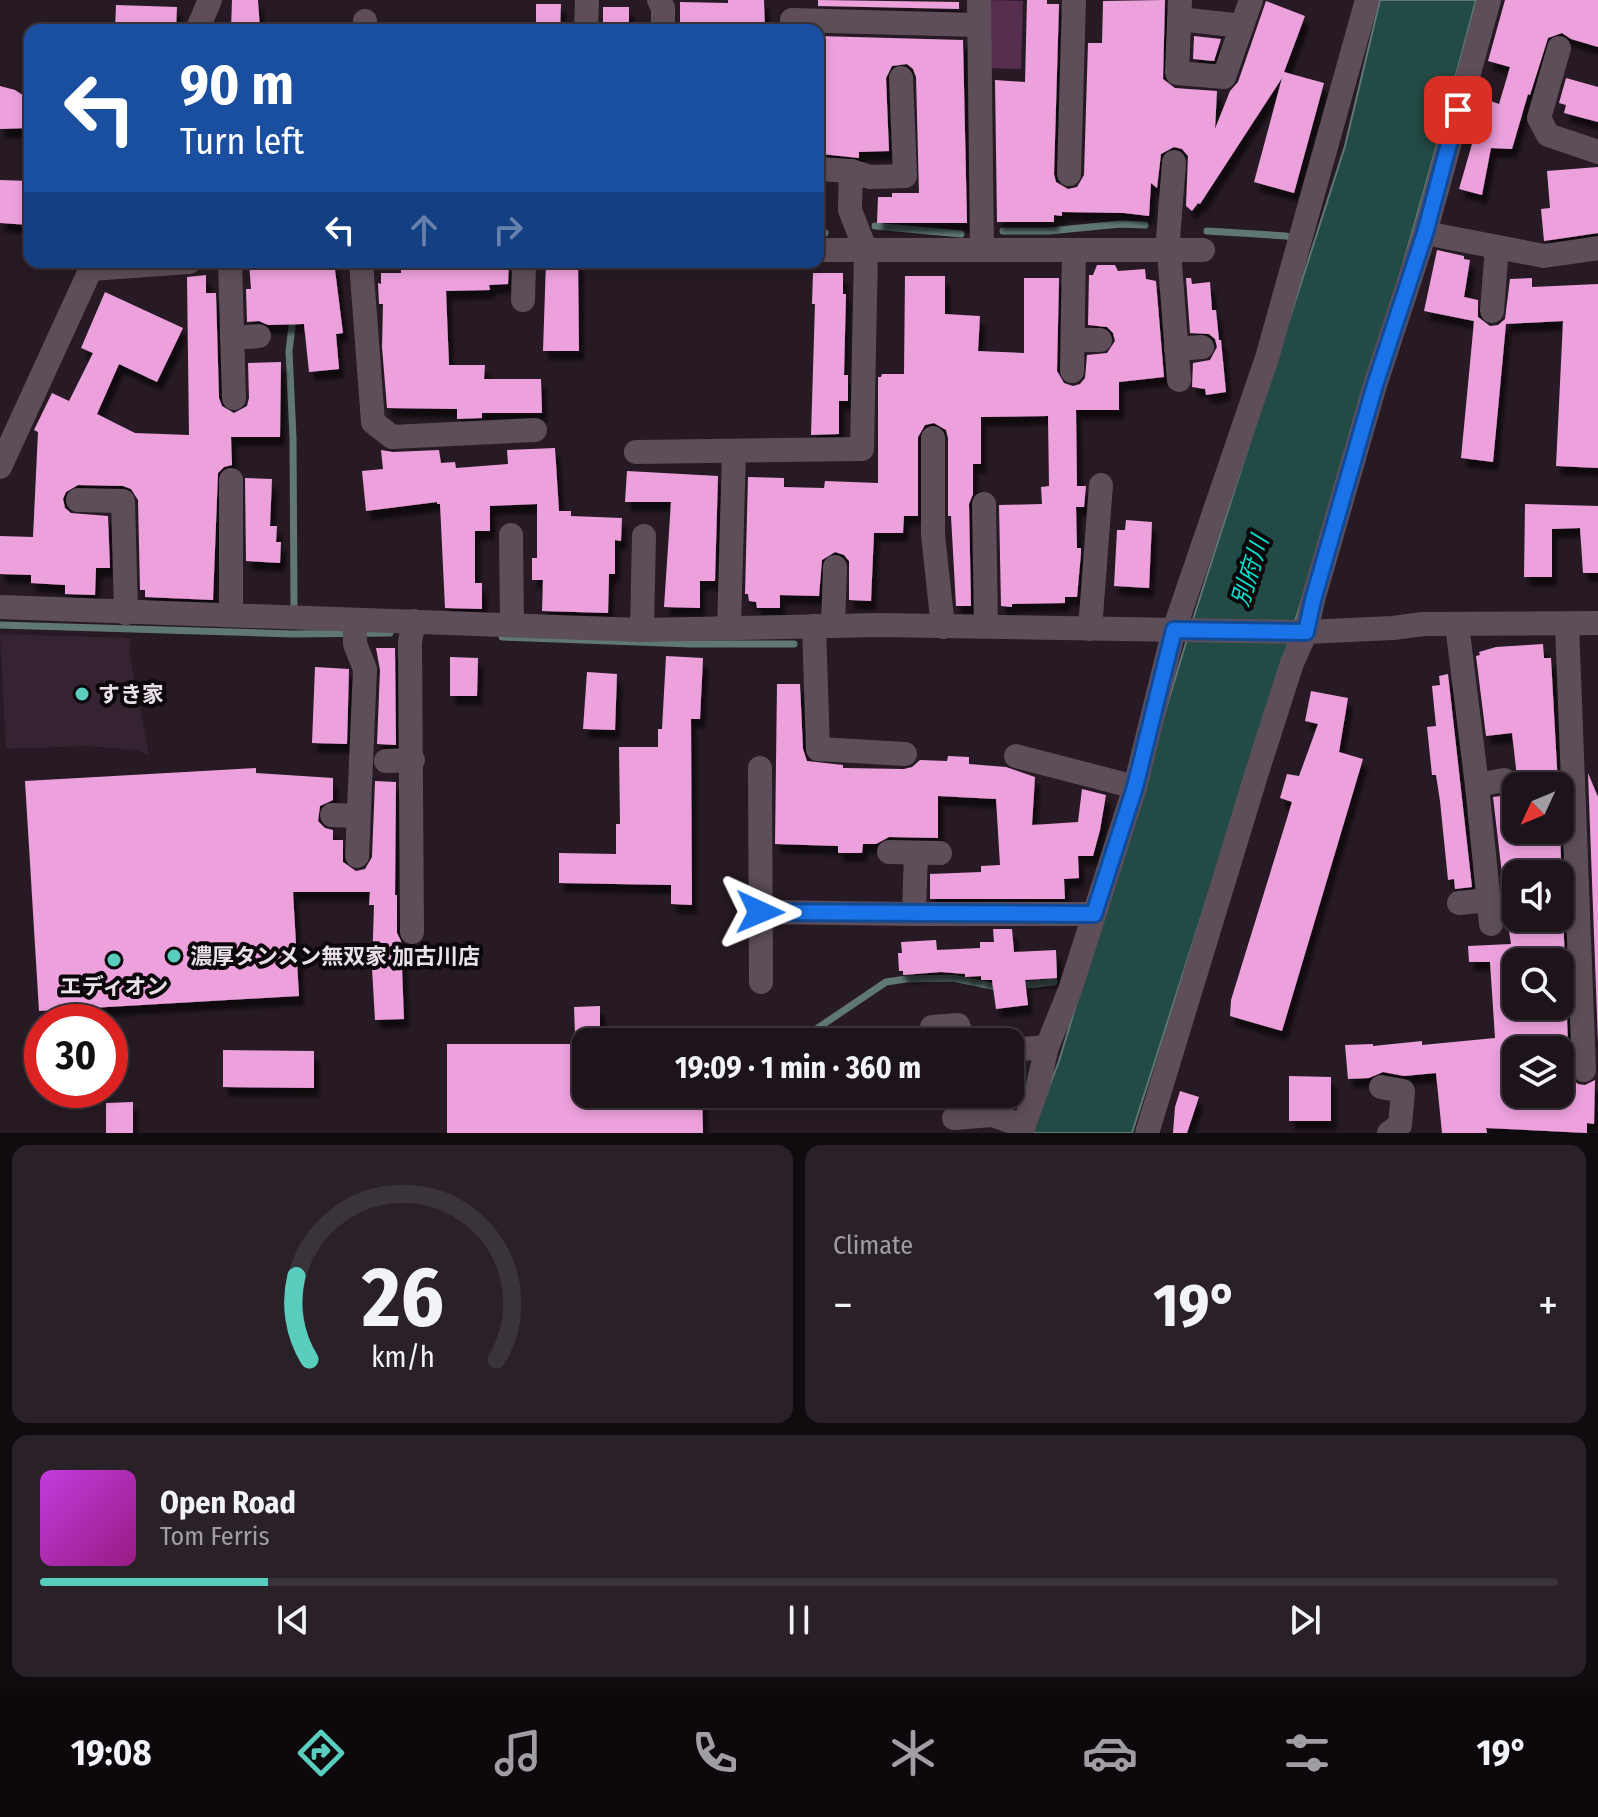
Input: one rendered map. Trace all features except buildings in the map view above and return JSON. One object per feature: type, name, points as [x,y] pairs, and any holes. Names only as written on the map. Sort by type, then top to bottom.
[{"type":"street","points":[[200,24],[210,0]]},
{"type":"street","points":[[586,24],[587,0]]},
{"type":"street","points":[[659,0],[663,8],[663,24]]},
{"type":"street","points":[[979,0],[982,250]]},
{"type":"street","points":[[1069,174],[1074,0]]},
{"type":"street","points":[[1242,26],[1180,10],[1177,73],[1224,77],[1242,26],[1251,0]]},
{"type":"street","points":[[954,1118],[992,1115],[1022,1129],[1037,1089],[1047,1047],[1070,990],[1135,787],[1174,630],[1267,358],[1367,0]]},
{"type":"street","points":[[1147,1133],[1257,772],[1292,663],[1306,632],[1375,385],[1425,233],[1489,0]]},
{"type":"street","points":[[792,17],[978,25]]},
{"type":"street","points":[[1559,48],[1539,118],[1548,135],[1598,152]]},
{"type":"street","points":[[824,169],[851,171],[870,177],[905,176],[901,78]]},
{"type":"street","points":[[1174,162],[1169,236],[1179,380]]},
{"type":"street","points":[[636,452],[862,449],[864,245],[850,210],[851,171]]},
{"type":"street","points":[[1425,233],[1544,256],[1598,248]]},
{"type":"street","points":[[824,249],[864,245],[1074,251],[1169,236],[1203,250]]},
{"type":"street","points":[[1492,311],[1497,247]]},
{"type":"street","points":[[1072,371],[1074,251]]},
{"type":"street","points":[[0,467],[91,268]]},
{"type":"street","points":[[230,268],[234,398]]},
{"type":"street","points":[[361,268],[373,422],[392,437],[535,430]]},
{"type":"street","points":[[523,300],[524,268]]},
{"type":"street","points":[[232,338],[259,336]]},
{"type":"street","points":[[1073,340],[1100,340]]},
{"type":"street","points":[[1176,349],[1202,347]]},
{"type":"street","points":[[933,438],[933,535],[943,627]]},
{"type":"street","points":[[729,629],[734,451]]},
{"type":"street","points":[[231,480],[231,614]]},
{"type":"street","points":[[1090,629],[1101,485]]},
{"type":"street","points":[[78,500],[124,490],[126,613]]},
{"type":"street","points":[[984,504],[986,626]]},
{"type":"street","points":[[511,535],[512,624]]},
{"type":"street","points":[[642,630],[644,536]]},
{"type":"street","points":[[835,567],[823,626],[817,757],[905,754]]},
{"type":"street","points":[[0,607],[231,614],[355,631],[412,631],[512,624],[642,630],[986,626],[1306,632],[1423,624],[1598,623]]},
{"type":"street","points":[[1567,624],[1584,1070]]},
{"type":"street","points":[[1457,625],[1490,912],[1459,903]]},
{"type":"street","points":[[355,631],[365,669],[357,856]]},
{"type":"street","points":[[412,631],[413,760],[401,860],[412,932]]},
{"type":"street","points":[[1016,756],[1135,787]]},
{"type":"street","points":[[386,761],[413,760]]},
{"type":"street","points":[[760,768],[751,802],[760,912],[761,982]]},
{"type":"street","points":[[1477,785],[1502,780]]},
{"type":"street","points":[[332,815],[358,816]]},
{"type":"street","points":[[889,852],[928,853],[914,914]]},
{"type":"street","points":[[760,912],[1094,914]]},
{"type":"street","points":[[932,1027],[958,1025],[959,1028]]},
{"type":"street","points":[[1024,1049],[1047,1047]]},
{"type":"street","points":[[1381,1087],[1403,1091],[1400,1125],[1389,1133]]},
{"type":"shaded area","points":[[988,0],[1023,1],[1021,69],[987,68]]},
{"type":"shaded area","points":[[0,634],[131,638],[129,651],[149,755],[136,750],[87,746],[6,749]]},
{"type":"water","name":"別府川","points":[[1380,0],[1476,0],[1397,285],[1312,569],[1132,1133],[1031,1133],[1059,1061],[1195,613],[1345,146]]},
{"type":"waterway","points":[[1003,231],[1145,225]]},
{"type":"waterway","points":[[875,226],[961,234]]},
{"type":"waterway","points":[[1207,231],[1286,236],[1296,240]]},
{"type":"waterway","points":[[293,318],[289,351],[294,604]]},
{"type":"waterway","points":[[0,625],[293,634],[390,633]]},
{"type":"waterway","points":[[502,637],[691,644],[794,644]]},
{"type":"waterway","points":[[818,1028],[886,982],[953,978],[1001,988]]},
{"type":"waterway","points":[[1017,986],[1054,982]]},
{"type":"place","name":"すき家","points":[[82,694]]},
{"type":"place","name":"濃厚タンメン無双家 加古川店","points":[[174,956]]},
{"type":"place","name":"エディオン","points":[[114,960]]},
{"type":"route","points":[[760,912],[1094,914],[1135,787],[1174,630],[1306,632],[1375,385],[1425,233],[1458,110]]}]
